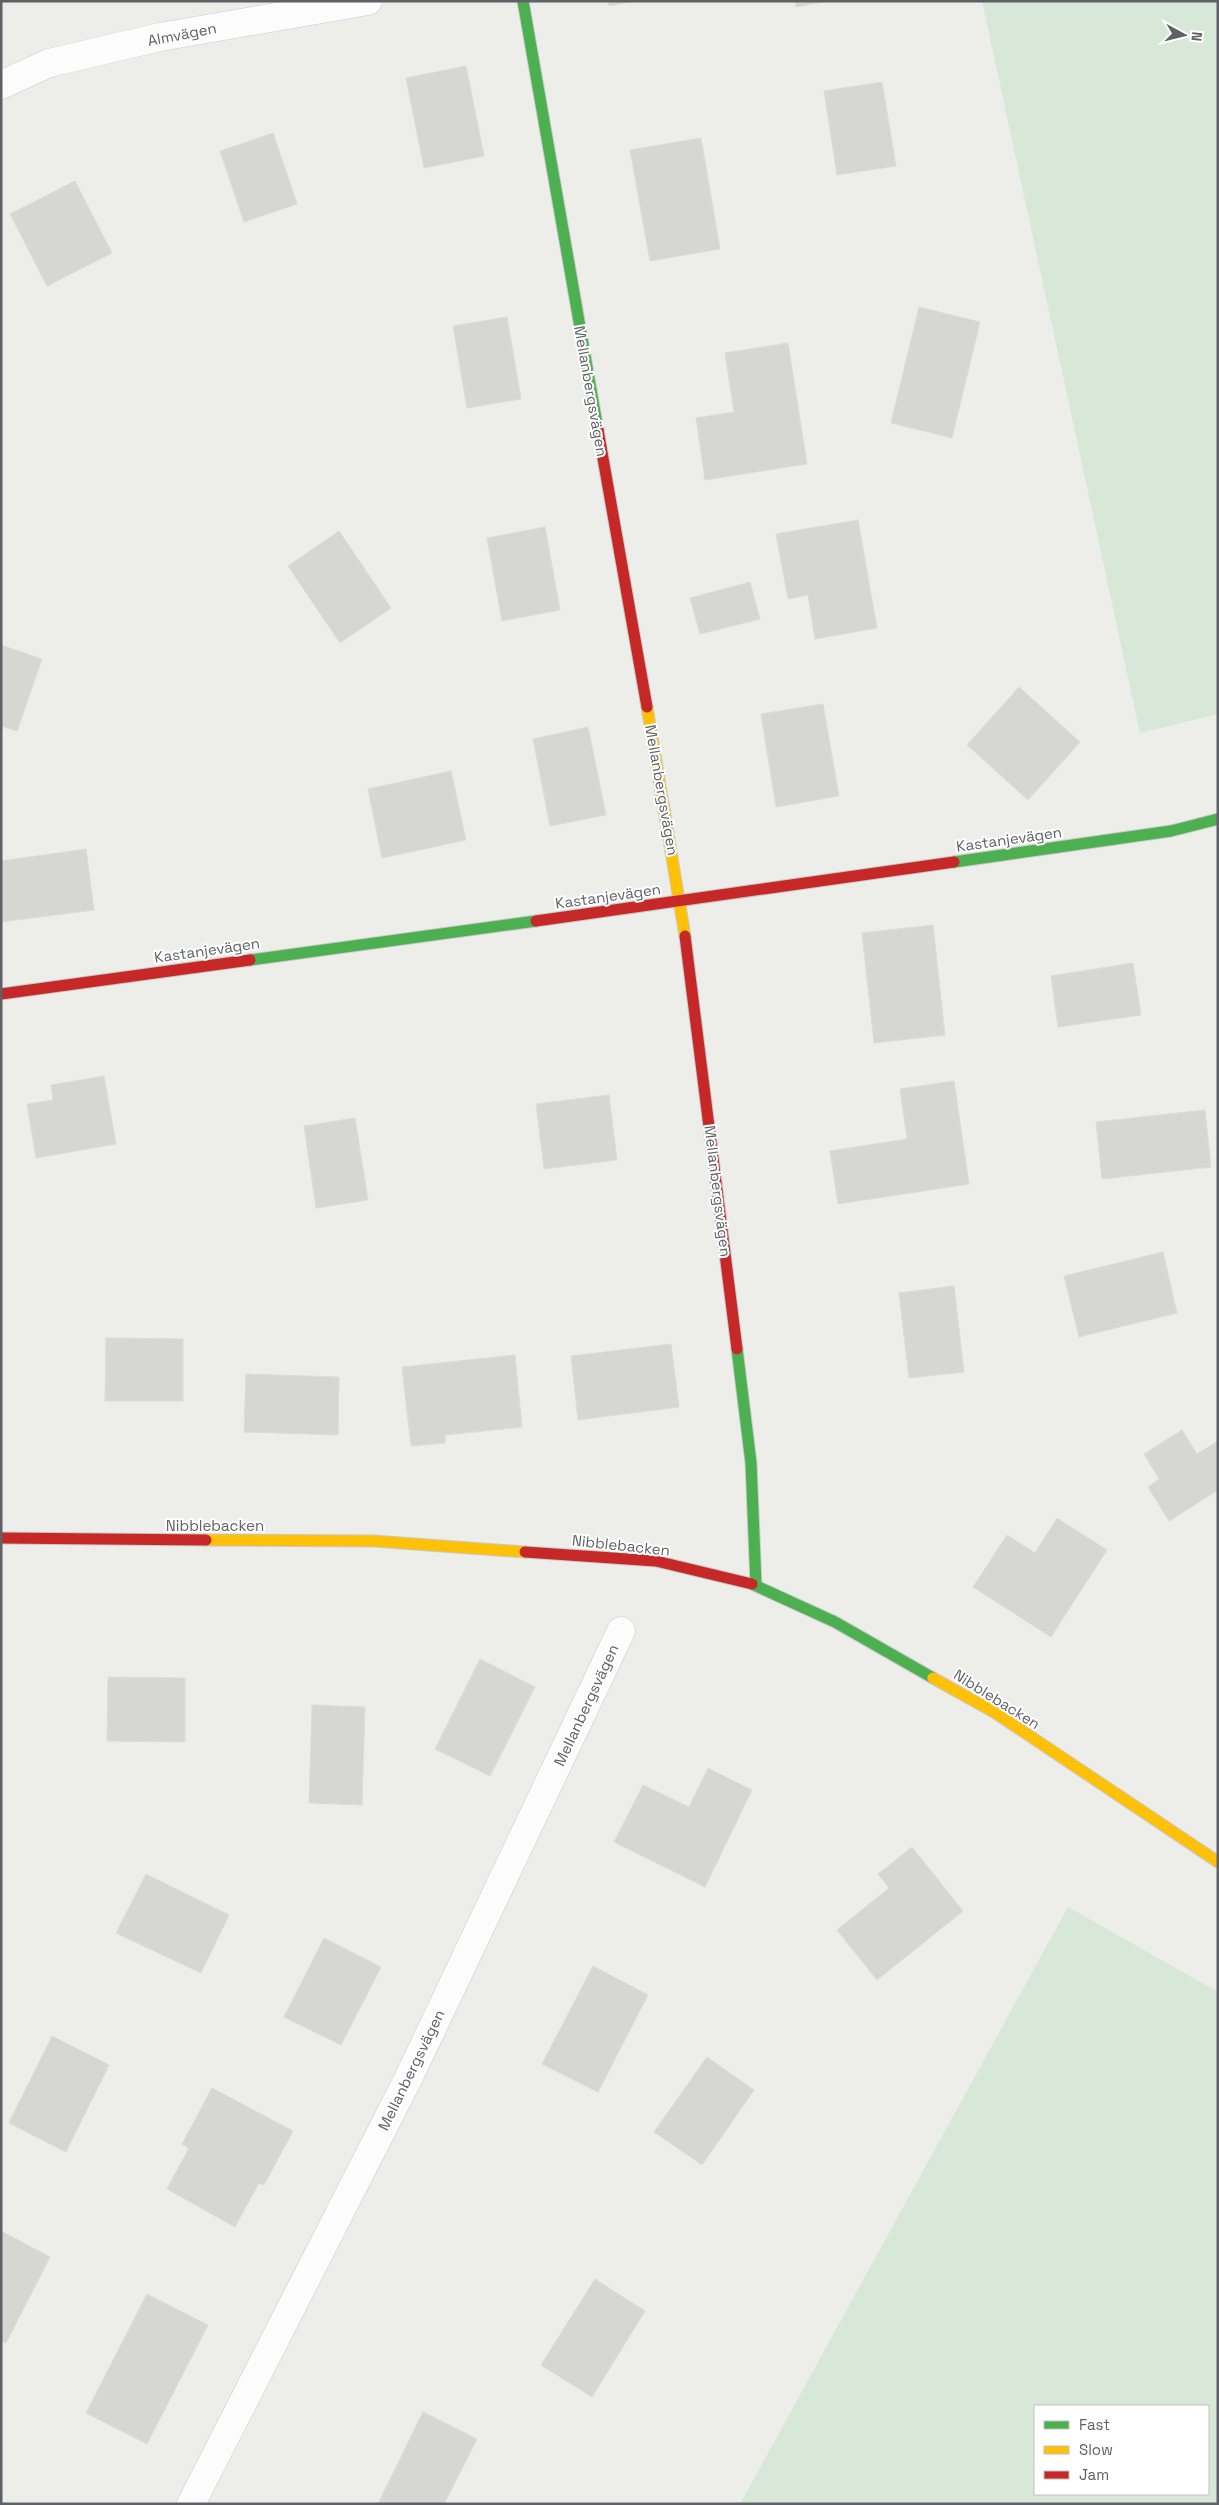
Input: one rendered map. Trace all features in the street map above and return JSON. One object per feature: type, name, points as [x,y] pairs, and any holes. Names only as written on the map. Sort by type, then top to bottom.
[{"type":"street","name":"Almvägen","points":[[1,85],[48,64],[142,42],[368,1]]},
{"type":"street","name":"Mellanbergsvägen","points":[[523,1],[682,901],[751,1463],[756,1585]]},
{"type":"street","name":"Kastanjevägen","points":[[1,994],[682,901],[1172,831],[1218,819]]},
{"type":"street","name":"Nibblebacken","points":[[1,1538],[374,1541],[656,1560],[756,1585],[835,1622],[994,1712],[1218,1862]]},
{"type":"street","name":"Mellanbergsvägen","points":[[191,2504],[408,2079],[621,1631]]},
{"type":"green space","points":[[982,1],[1218,1],[1218,714],[1140,733]]},
{"type":"green space","points":[[1068,1907],[1218,1992],[1218,2504],[740,2504]]},
{"type":"building","points":[[608,1],[635,1],[609,6]]},
{"type":"building","points":[[795,1],[828,1],[796,7]]},
{"type":"building","points":[[466,66],[484,156],[424,168],[406,78]]},
{"type":"building","points":[[882,82],[896,166],[837,175],[824,91]]},
{"type":"building","points":[[273,133],[297,204],[244,222],[220,151]]},
{"type":"building","points":[[701,138],[720,249],[650,261],[630,150]]},
{"type":"building","points":[[75,181],[112,253],[47,286],[10,214]]},
{"type":"building","points":[[919,307],[980,322],[952,438],[891,423]]},
{"type":"building","points":[[507,317],[521,399],[467,408],[453,326]]},
{"type":"building","points":[[788,343],[807,464],[705,480],[696,418],[734,412],[725,353]]},
{"type":"building","points":[[858,520],[877,628],[815,639],[808,595],[788,599],[776,534]]},
{"type":"building","points":[[545,527],[560,610],[502,621],[487,538]]},
{"type":"building","points":[[339,531],[391,608],[340,643],[288,566]]},
{"type":"building","points":[[750,582],[760,619],[700,634],[690,598]]},
{"type":"building","points":[[1,645],[42,659],[17,731],[1,726]]},
{"type":"building","points":[[1019,687],[1080,742],[1028,800],[967,745]]},
{"type":"building","points":[[823,704],[839,796],[776,807],[761,714]]},
{"type":"building","points":[[588,727],[606,815],[550,826],[533,739]]},
{"type":"building","points":[[451,771],[466,840],[382,858],[368,789]]},
{"type":"building","points":[[86,849],[94,910],[1,922],[1,861]]},
{"type":"building","points":[[933,925],[945,1035],[874,1043],[862,933]]},
{"type":"building","points":[[1133,963],[1141,1015],[1058,1027],[1051,976]]},
{"type":"building","points":[[104,1076],[116,1144],[36,1158],[27,1104],[53,1100],[51,1085]]},
{"type":"building","points":[[954,1081],[969,1184],[838,1204],[830,1151],[907,1139],[900,1089]]},
{"type":"building","points":[[609,1095],[617,1160],[544,1169],[536,1104]]},
{"type":"building","points":[[1205,1110],[1211,1167],[1102,1179],[1096,1122]]},
{"type":"building","points":[[355,1118],[368,1200],[316,1208],[304,1126]]},
{"type":"building","points":[[1163,1252],[1177,1313],[1079,1337],[1064,1276]]},
{"type":"building","points":[[954,1286],[964,1372],[909,1378],[899,1293]]},
{"type":"building","points":[[106,1338],[183,1339],[183,1401],[105,1401]]},
{"type":"building","points":[[671,1344],[679,1407],[578,1420],[571,1356]]},
{"type":"building","points":[[515,1355],[522,1427],[445,1435],[445,1443],[411,1446],[402,1367]]},
{"type":"building","points":[[246,1374],[339,1377],[338,1435],[244,1432]]},
{"type":"building","points":[[1182,1430],[1197,1454],[1218,1441],[1218,1490],[1169,1521],[1148,1487],[1159,1479],[1144,1454]]},
{"type":"building","points":[[1057,1518],[1107,1550],[1051,1637],[973,1587],[1007,1535],[1035,1553]]},
{"type":"building","points":[[480,1659],[535,1687],[490,1776],[435,1749]]},
{"type":"building","points":[[108,1677],[185,1678],[185,1742],[107,1741]]},
{"type":"building","points":[[312,1705],[365,1707],[362,1805],[309,1803]]},
{"type":"building","points":[[708,1768],[752,1790],[705,1887],[614,1842],[643,1785],[689,1807]]},
{"type":"building","points":[[912,1847],[963,1911],[877,1980],[837,1930],[889,1888],[878,1874]]},
{"type":"building","points":[[146,1874],[229,1915],[201,1973],[116,1933]]},
{"type":"building","points":[[324,1938],[381,1967],[341,2045],[284,2017]]},
{"type":"building","points":[[593,1966],[648,1995],[598,2092],[542,2064]]},
{"type":"building","points":[[52,2036],[109,2065],[66,2152],[9,2123]]},
{"type":"building","points":[[707,2057],[754,2090],[702,2165],[654,2132]]},
{"type":"building","points":[[212,2088],[293,2131],[264,2185],[259,2183],[235,2227],[167,2189],[189,2148],[182,2144]]},
{"type":"building","points":[[1,2231],[50,2257],[6,2343],[1,2341]]},
{"type":"building","points":[[595,2279],[645,2311],[592,2397],[541,2365]]},
{"type":"building","points":[[147,2294],[208,2325],[147,2444],[86,2413]]},
{"type":"building","points":[[423,2412],[477,2439],[444,2504],[378,2504]]},
{"type":"traffic: fast","points":[[523,1],[598,430]]},
{"type":"traffic: fast","points":[[954,862],[1171,831],[1218,819]]},
{"type":"traffic: fast","points":[[250,960],[536,921]]},
{"type":"traffic: fast","points":[[737,1349],[751,1463],[756,1585]]},
{"type":"traffic: fast","points":[[752,1584],[835,1622],[933,1678]]},
{"type":"traffic: slow","points":[[647,707],[685,936]]},
{"type":"traffic: slow","points":[[206,1540],[374,1541],[525,1552]]},
{"type":"traffic: slow","points":[[933,1678],[994,1712],[1218,1862]]},
{"type":"traffic: jam","points":[[598,430],[647,707]]},
{"type":"traffic: jam","points":[[536,921],[954,862]]},
{"type":"traffic: jam","points":[[685,936],[737,1349]]},
{"type":"traffic: jam","points":[[1,994],[250,960]]},
{"type":"traffic: jam","points":[[1,1538],[206,1540]]},
{"type":"traffic: jam","points":[[525,1552],[656,1561],[752,1584]]}]
